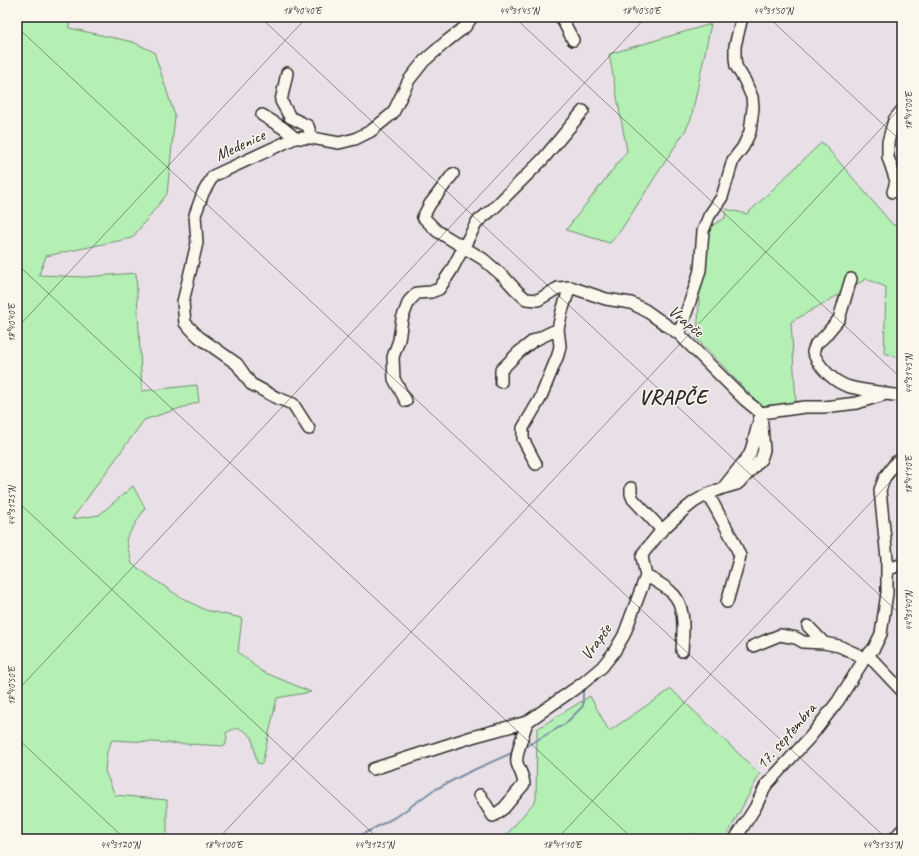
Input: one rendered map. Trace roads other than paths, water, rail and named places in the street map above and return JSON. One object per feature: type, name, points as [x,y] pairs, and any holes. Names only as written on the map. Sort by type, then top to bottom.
[{"type":"street","name":"Medenice","points":[[309,429],[293,404],[277,398],[251,384],[237,364],[199,337],[185,323],[183,302],[197,243],[195,215],[202,193],[213,176],[295,138],[312,138],[339,143],[355,139],[371,131],[393,113],[409,80],[424,61],[465,26],[472,17]]},
{"type":"street","points":[[561,17],[573,40]]},
{"type":"street","points":[[678,334],[700,270],[703,231],[709,216],[722,197],[732,160],[743,147],[750,132],[753,108],[752,97],[736,66],[735,58],[735,46],[742,17]]},
{"type":"street","points":[[287,73],[281,101],[290,117],[308,126],[312,138]]},
{"type":"street","points":[[893,192],[896,181],[888,157],[888,142],[894,120],[902,110]]},
{"type":"street","points":[[406,401],[394,379],[393,357],[399,340],[402,319],[409,301],[417,293],[431,292],[439,289],[477,222],[494,208],[543,159],[583,111]]},
{"type":"street","points":[[262,115],[283,128],[295,138]]},
{"type":"street","points":[[453,174],[430,204],[423,217],[436,231],[483,259],[526,299],[538,300],[558,288],[570,287],[558,329],[560,346],[558,355],[540,399],[523,428],[523,440],[536,464]]},
{"type":"street","points":[[851,279],[839,319],[816,344],[813,352],[816,361],[835,379],[849,387],[902,396]]},
{"type":"street","name":"Vrapče","points":[[570,287],[606,299],[631,303],[645,310],[678,334],[745,400],[761,413]]},
{"type":"street","points":[[501,382],[501,370],[519,352],[533,341],[558,329]]},
{"type":"street","points":[[682,651],[683,634],[680,606],[672,591],[646,576],[642,557],[644,552],[662,530],[694,502],[722,488],[737,484],[761,459],[764,450],[761,413],[805,407],[824,407],[857,402],[886,394]]},
{"type":"street","name":"17. septembra","points":[[735,839],[755,808],[766,785],[811,736],[838,701],[866,656],[874,648],[881,634],[887,593],[887,558],[880,490],[885,477],[896,462],[902,460]]},
{"type":"street","points":[[631,488],[633,499],[662,530]]},
{"type":"street","points":[[708,494],[740,556],[727,602]]},
{"type":"street","points":[[887,570],[902,564]]},
{"type":"street","name":"Vrapče","points":[[372,769],[472,737],[527,722],[583,683],[602,667],[614,652],[624,635],[646,576]]},
{"type":"street","points":[[808,626],[824,643]]},
{"type":"street","points":[[753,646],[780,634],[796,638],[803,642],[824,643],[839,646],[866,656],[902,691]]},
{"type":"street","points":[[480,795],[493,816],[504,808],[524,784],[516,755],[527,722]]},
{"type":"street","points":[[894,839],[902,830]]},
{"type":"waterway","points":[[523,748],[565,724],[583,706],[583,688]]},
{"type":"waterway","points":[[354,839],[399,815],[432,791],[469,772],[514,752]]},
{"type":"district","name":"VRAPČE","points":[[673,397]]}]
